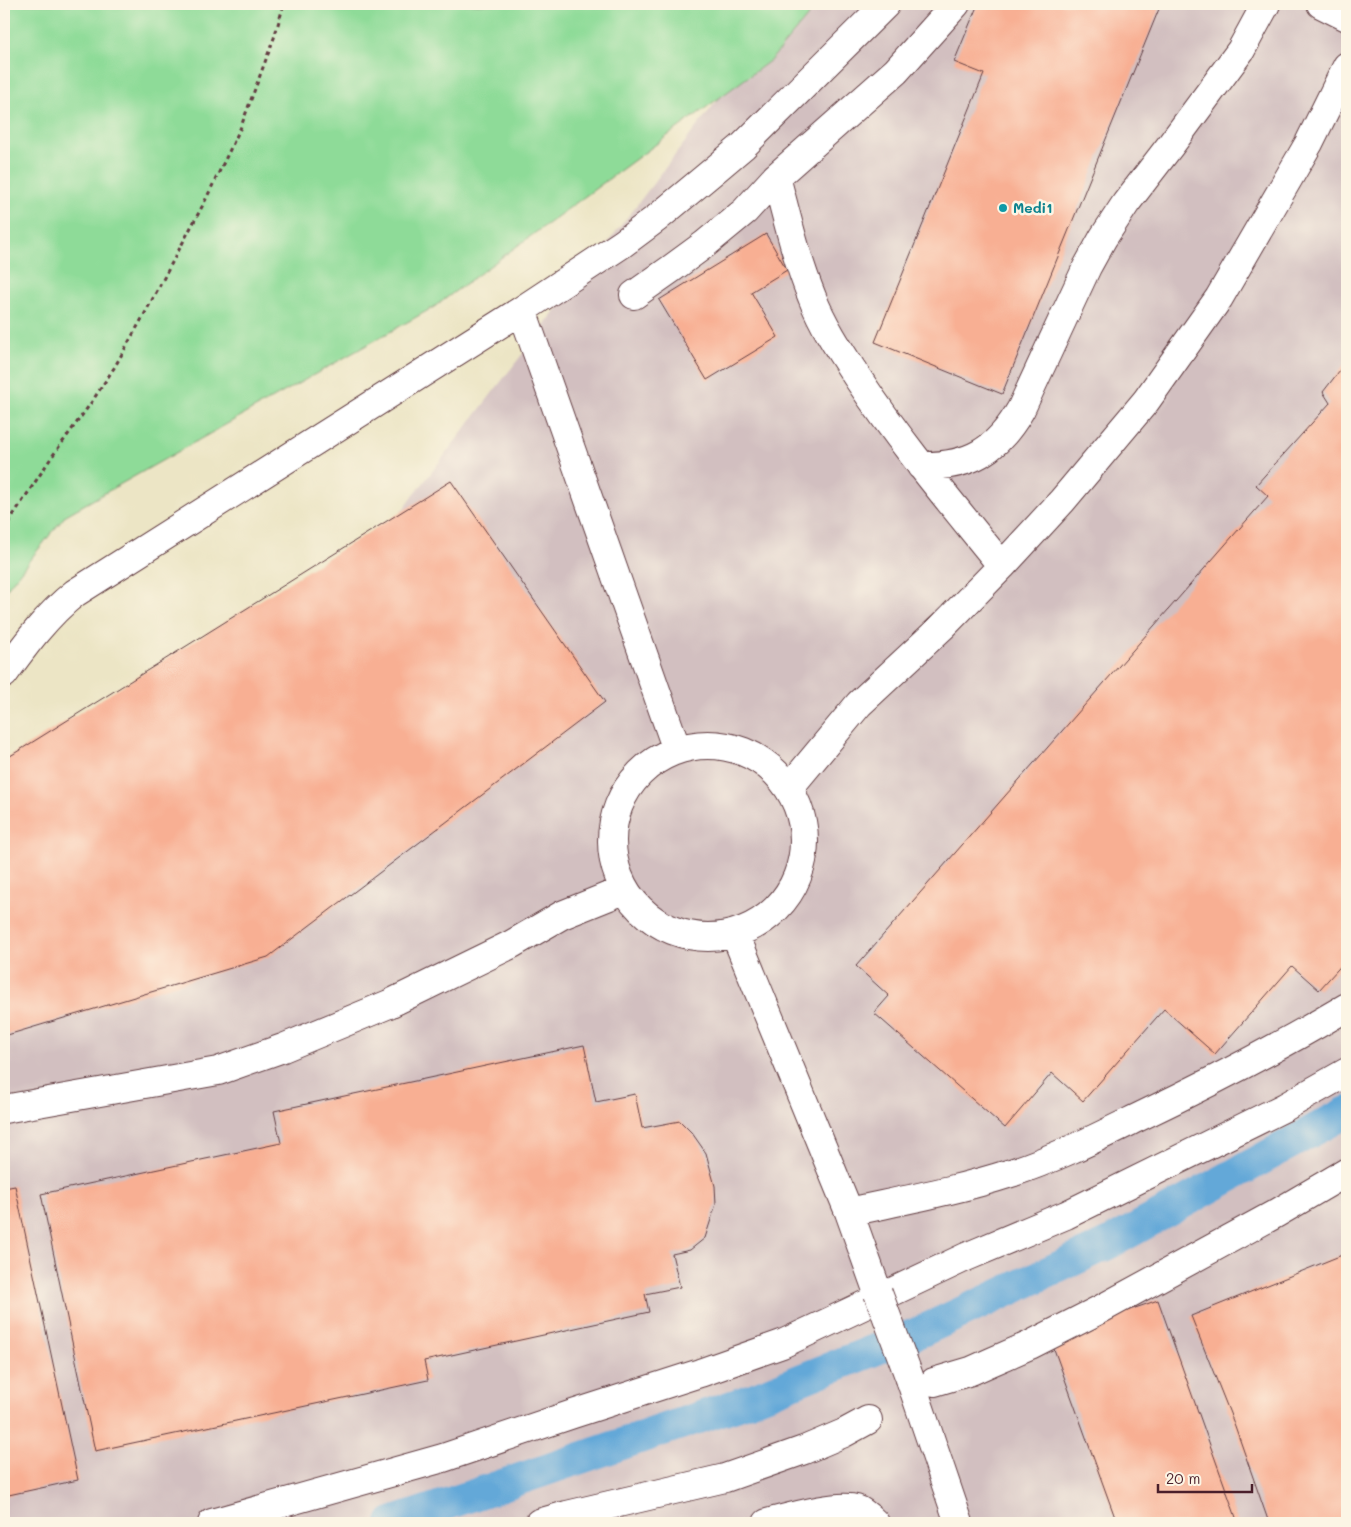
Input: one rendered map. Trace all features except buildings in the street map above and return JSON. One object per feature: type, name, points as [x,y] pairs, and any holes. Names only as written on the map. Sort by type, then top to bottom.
[{"type":"street","points":[[4,674],[38,628],[63,602],[75,593],[522,310],[622,244],[657,218],[743,146],[886,4]]},
{"type":"street","points":[[634,295],[671,269],[745,211],[776,177],[896,71],[956,4]]},
{"type":"street","points":[[921,466],[949,465],[966,460],[984,452],[1012,426],[1102,238],[1126,203],[1241,50],[1266,4]]},
{"type":"street","points":[[1322,4],[1347,17]]},
{"type":"street","points":[[789,788],[859,704],[944,626],[1062,501],[1146,401],[1219,298],[1309,143],[1347,66]]},
{"type":"street","points":[[776,177],[797,254],[812,298],[843,356],[880,411],[921,466],[1002,566]]},
{"type":"street","points":[[522,310],[677,750]]},
{"type":"street","points":[[708,745],[739,750],[767,765],[789,788],[801,815],[805,845],[799,875],[784,900],[762,922],[735,934],[692,937],[653,921],[624,890],[612,858],[612,824],[624,792],[647,766],[677,750],[708,745]]},
{"type":"street","points":[[4,1109],[218,1071],[283,1048],[389,1004],[512,944],[562,915],[624,890]]},
{"type":"street","points":[[735,934],[849,1212],[878,1293],[922,1381],[959,1523]]},
{"type":"street","points":[[849,1212],[976,1183],[1012,1172],[1073,1149],[1188,1093],[1347,1007]]},
{"type":"street","points":[[212,1523],[443,1458],[782,1344],[966,1257],[1066,1215],[1285,1106],[1347,1072]]},
{"type":"street","points":[[922,1381],[971,1371],[1030,1345],[1092,1314],[1277,1213],[1347,1172]]},
{"type":"street","points":[[539,1523],[725,1478],[804,1450],[844,1433],[868,1420]]},
{"type":"street","points":[[766,1523],[841,1507],[856,1509],[875,1523]]},
{"type":"path","points":[[4,529],[114,368],[204,203],[240,129],[274,38],[284,4]]},
{"type":"shaded area","points":[[791,4],[1347,4],[1347,1523],[4,1523],[4,870],[388,529]]},
{"type":"green space","points":[[4,4],[818,4],[771,60],[434,307],[66,515],[4,592]]},
{"type":"waterway","points":[[392,1523],[750,1400],[922,1331],[1110,1243],[1347,1112]]},
{"type":"place","name":"Medi1","points":[[1003,208]]}]
